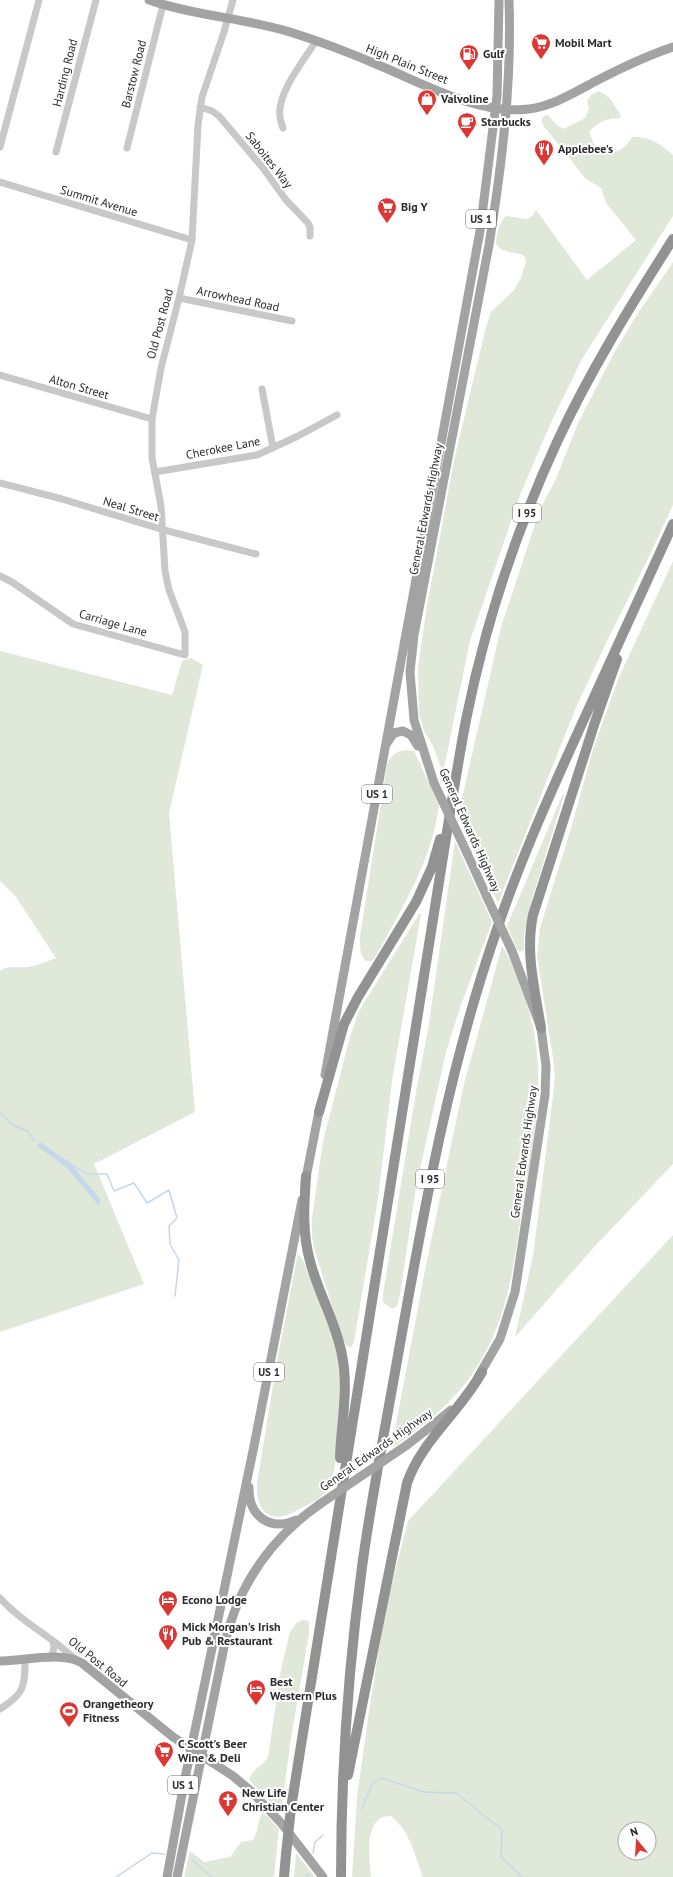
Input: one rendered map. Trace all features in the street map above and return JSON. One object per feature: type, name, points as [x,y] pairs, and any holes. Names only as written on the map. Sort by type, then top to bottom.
[{"type":"highway","name":"I 95","points":[[284,1877],[291,1808],[339,1498],[450,813],[466,721],[484,642],[500,587],[526,516],[557,441],[615,332],[673,239]]},
{"type":"highway","name":"I 95","points":[[341,1875],[343,1801],[350,1670],[366,1542],[424,1208],[449,1090],[474,998],[509,897],[547,802],[673,524]]},
{"type":"highway","points":[[541,1028],[530,956],[530,935],[533,915],[595,722],[612,677],[625,629]]},
{"type":"highway","points":[[319,1112],[336,1047],[346,1020],[356,1000],[416,902],[432,867],[439,841],[450,813]]},
{"type":"highway","points":[[306,1176],[304,1219],[307,1251],[313,1272],[338,1338],[344,1370],[339,1498]]},
{"type":"highway","points":[[343,1801],[405,1487],[423,1450],[464,1402],[482,1372]]},
{"type":"main road","name":"High Plain Street","points":[[149,0],[163,5],[276,28],[316,41],[444,92],[495,109],[506,110],[533,109],[554,102],[631,63],[673,47]]},
{"type":"main road","name":"US 1","points":[[495,109],[498,77],[499,0]]},
{"type":"main road","name":"US 1","points":[[506,110],[509,57],[509,0]]},
{"type":"main road","name":"General Edwards Highway","points":[[167,1877],[191,1749],[254,1446],[319,1112],[481,224],[495,109]]},
{"type":"main road","name":"General Edwards Highway","points":[[177,1877],[203,1757],[226,1638],[238,1603],[248,1582],[265,1555],[281,1536],[302,1516],[407,1444],[444,1416],[464,1396],[482,1372],[504,1330],[513,1302],[519,1274],[545,1100],[546,1066],[541,1028],[512,951],[434,783],[414,720],[410,672],[415,630],[498,191],[506,110]]},
{"type":"main road","points":[[385,748],[394,734],[401,731],[406,732],[412,737],[428,765]]},
{"type":"main road","points":[[254,1446],[249,1487],[250,1500],[254,1510],[265,1520],[276,1523],[290,1522],[302,1516]]},
{"type":"main road","points":[[0,1661],[62,1657],[76,1660]]},
{"type":"main road","name":"Old Post Road","points":[[76,1660],[169,1734],[236,1779],[264,1803],[323,1877]]},
{"type":"street","points":[[0,147],[40,0]]},
{"type":"street","name":"Harding Road","points":[[56,152],[96,0]]},
{"type":"street","name":"Old Post Road","points":[[185,655],[185,632],[166,580],[162,506],[151,444],[152,419],[161,368],[192,240],[200,107],[206,81],[228,19],[233,0]]},
{"type":"street","name":"Barstow Road","points":[[127,148],[163,5]]},
{"type":"street","points":[[284,128],[280,116],[282,101],[292,79],[316,41]]},
{"type":"street","name":"Saboites Way","points":[[200,107],[212,111],[219,116],[263,168],[286,200],[308,223],[310,227],[310,236]]},
{"type":"street","name":"Summit Avenue","points":[[0,182],[192,240]]},
{"type":"street","name":"Arrowhead Road","points":[[179,298],[292,321]]},
{"type":"street","name":"Alton Street","points":[[0,375],[152,419]]},
{"type":"street","points":[[262,389],[273,448]]},
{"type":"street","name":"Cherokee Lane","points":[[155,472],[257,455],[337,415]]},
{"type":"street","name":"Neal Street","points":[[0,483],[55,497],[164,530],[256,554]]},
{"type":"street","name":"Carriage Lane","points":[[0,576],[12,582],[73,624],[185,655]]},
{"type":"street","name":"Old Post Road","points":[[0,1598],[19,1616],[76,1660]]},
{"type":"street","name":"Old Post Road","points":[[51,1658],[54,1648],[53,1641]]},
{"type":"street","points":[[0,1709],[16,1698],[24,1688],[25,1660]]},
{"type":"green space","points":[[599,91],[610,98],[621,116],[619,119],[603,121],[589,132],[596,149],[604,155],[609,154],[624,147],[632,137],[649,139],[664,147],[673,155],[673,216],[582,359],[549,427],[520,495],[470,641],[443,773],[433,746],[424,731],[419,715],[418,667],[426,612],[454,460],[486,327],[491,312],[514,290],[521,278],[526,262],[525,257],[521,254],[500,249],[496,244],[498,229],[506,216],[527,219],[533,215],[536,210],[587,280],[636,240],[606,203],[601,188],[585,178],[543,125],[541,120],[544,116],[548,115],[563,129],[585,118],[589,109],[587,101],[591,95]]},
{"type":"green space","points":[[673,262],[673,505],[575,710],[498,903],[458,816],[501,627],[540,509],[556,479],[578,423],[614,353],[636,316]]},
{"type":"green space","points":[[673,561],[673,1164],[597,1244],[515,1337],[533,1256],[555,1079],[537,956],[540,928],[572,825],[593,749],[619,677]]},
{"type":"green space","points":[[0,651],[172,695],[182,661],[191,658],[203,665],[169,813],[195,1112],[94,1164],[144,1284],[0,1332],[0,971],[10,967],[32,966],[56,958],[16,897],[0,881]]},
{"type":"green space","points":[[405,750],[414,751],[439,805],[430,845],[415,884],[376,956],[372,961],[366,961],[361,953],[360,936],[387,765],[394,755]]},
{"type":"green space","points":[[565,792],[533,896],[524,934],[524,950],[520,952],[517,949],[507,926],[561,798]]},
{"type":"green space","points":[[455,841],[492,922],[461,1005],[446,1052],[416,1187],[400,1295],[397,1306],[392,1309],[383,1302],[383,1294],[417,1086],[428,1030]]},
{"type":"green space","points":[[419,914],[421,914],[392,1081],[378,1199],[354,1342],[351,1348],[346,1345],[342,1338],[314,1248],[312,1236],[312,1218],[323,1141],[350,1037],[359,1011]]},
{"type":"green space","points":[[502,946],[514,969],[530,1014],[536,1042],[538,1069],[536,1124],[511,1279],[496,1329],[481,1361],[471,1376],[436,1414],[393,1447],[392,1445],[426,1265],[464,1084]]},
{"type":"green space","points":[[673,1235],[673,1877],[423,1877],[408,1837],[391,1816],[382,1817],[376,1822],[370,1836],[369,1853],[371,1877],[352,1877],[357,1797],[385,1610],[408,1521]]},
{"type":"green space","points":[[299,1255],[303,1260],[328,1322],[339,1360],[341,1397],[337,1453],[335,1467],[327,1491],[314,1502],[291,1514],[276,1517],[265,1512],[262,1508],[259,1502],[257,1483],[277,1361],[297,1257]]},
{"type":"green space","points":[[303,1620],[309,1621],[309,1634],[291,1738],[283,1799],[281,1807],[276,1808],[249,1780],[250,1776],[268,1757],[281,1669],[290,1632],[296,1623]]},
{"type":"green space","points":[[263,1812],[279,1829],[274,1877],[184,1877],[190,1851],[204,1862],[230,1857],[241,1842],[253,1840]]},
{"type":"green space","points":[[296,1853],[315,1877],[294,1877]]},
{"type":"water","points":[[40,1142],[71,1164],[100,1199],[99,1206],[66,1167],[37,1146]]},
{"type":"waterway","points":[[0,1113],[13,1125],[27,1131],[35,1141]]},
{"type":"waterway","points":[[53,1152],[86,1174],[107,1174],[114,1191],[134,1183],[147,1203],[169,1190],[177,1218],[169,1226],[170,1244],[179,1260],[175,1296]]},
{"type":"waterway","points":[[362,1809],[372,1784],[381,1778],[424,1792],[456,1793],[502,1830],[501,1857],[522,1877]]},
{"type":"waterway","points":[[313,1853],[315,1842],[323,1835]]},
{"type":"waterway","points":[[116,1877],[152,1853],[164,1854]]},
{"type":"waterway","points":[[192,1860],[212,1877]]},
{"type":"place","name":"Mobil Mart","points":[[541,60]]},
{"type":"place","name":"Gulf","points":[[469,71]]},
{"type":"place","name":"Valvoline","points":[[427,116]]},
{"type":"place","name":"Starbucks","points":[[467,139]]},
{"type":"place","name":"Applebee's","points":[[544,166]]},
{"type":"place","name":"Big Y","points":[[387,224]]},
{"type":"place","name":"Econo Lodge","points":[[168,1617]]},
{"type":"place","name":"Mick Morgan's Irish Pub & Restaurant","points":[[168,1651]]},
{"type":"place","name":"Best Western Plus","points":[[256,1706]]},
{"type":"place","name":"Orangetheory Fitness","points":[[69,1728]]},
{"type":"place","name":"C Scott's Beer Wine & Deli","points":[[164,1768]]},
{"type":"place","name":"New Life Christian Center","points":[[228,1817]]}]
